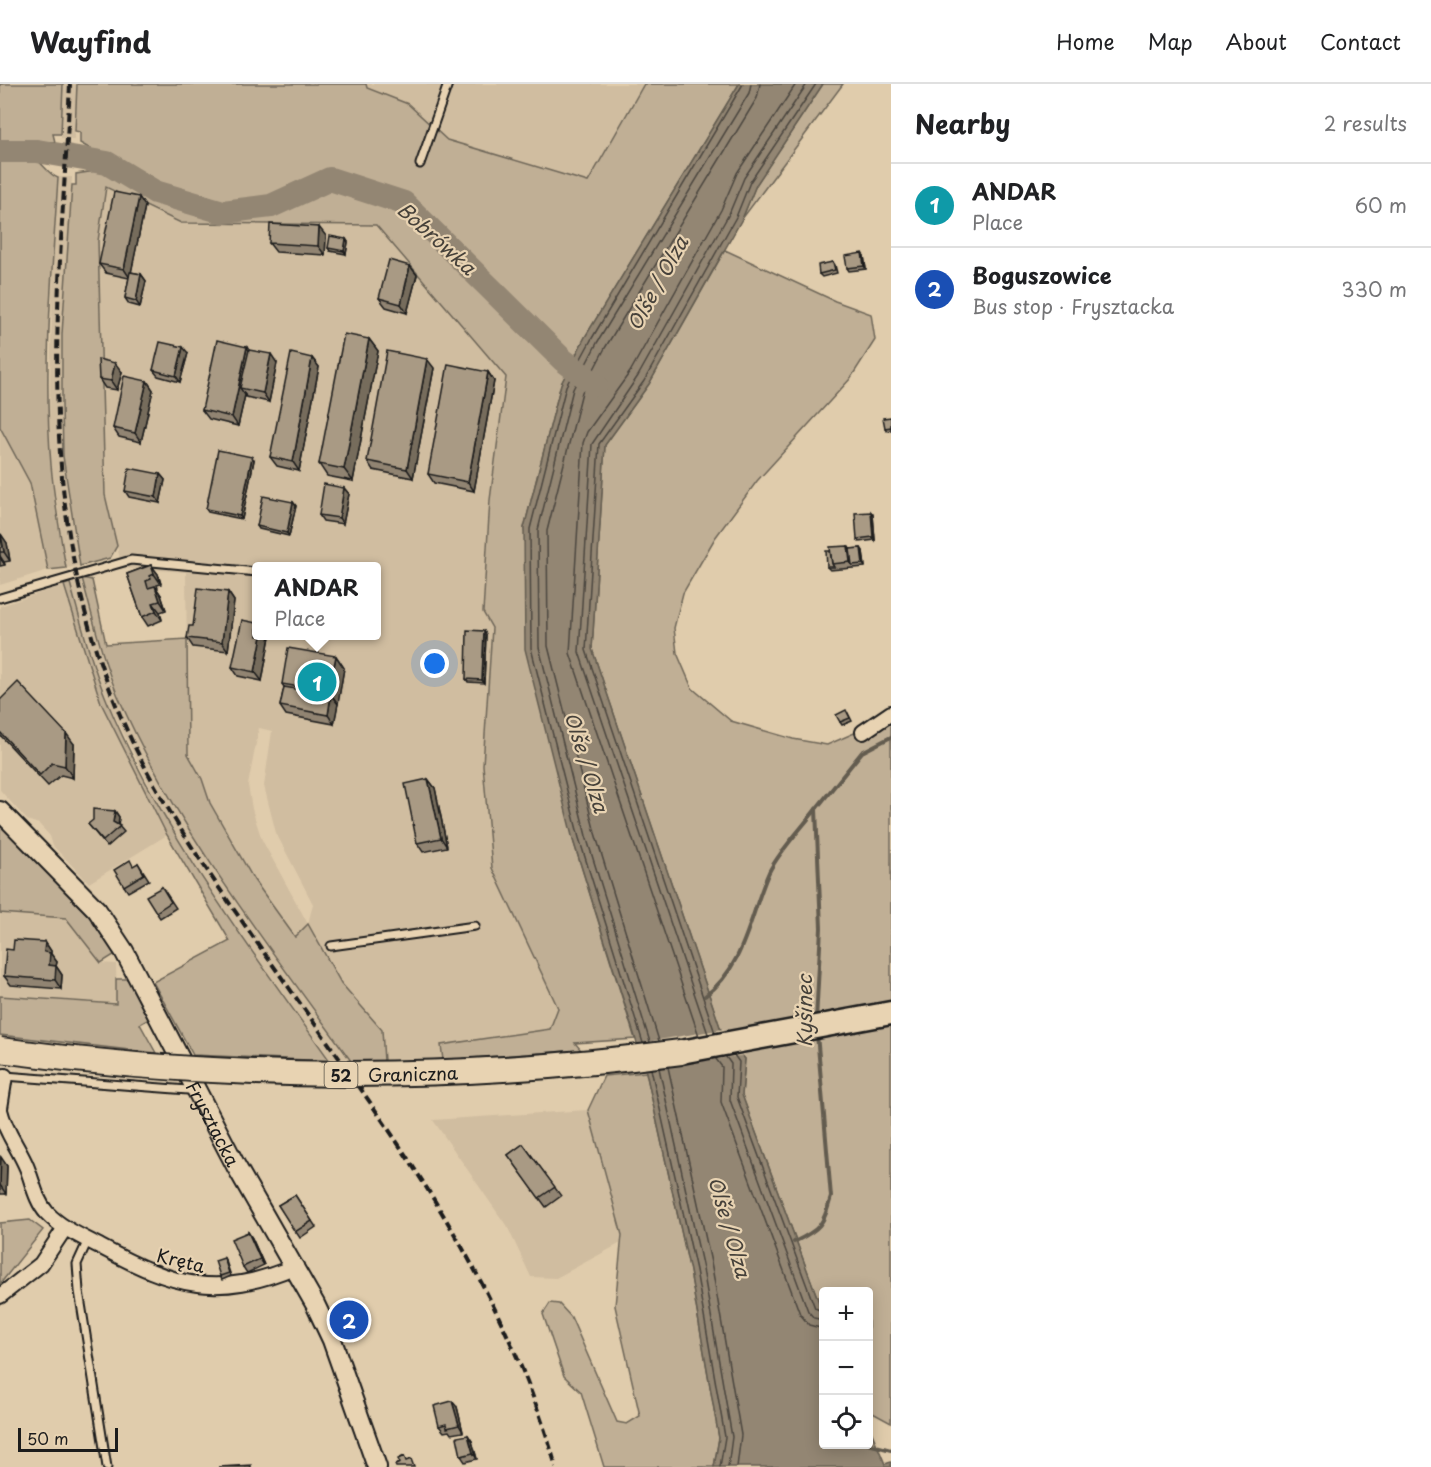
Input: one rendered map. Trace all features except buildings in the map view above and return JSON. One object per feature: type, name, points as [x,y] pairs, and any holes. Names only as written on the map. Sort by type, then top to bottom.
[{"type":"highway","name":"Graniczna","points":[[0,1050],[156,1068],[333,1076],[530,1069],[681,1052]]},
{"type":"main road","points":[[681,1052],[891,1012]]},
{"type":"street","points":[[863,732],[891,713]]},
{"type":"street","name":"Frysztacka","points":[[0,811],[97,910],[124,951],[236,1166],[296,1266],[332,1340],[377,1467]]},
{"type":"street","name":"Kręta","points":[[2,1074],[0,1109],[3,1123],[47,1214],[65,1228],[142,1269],[173,1281],[202,1286],[232,1286],[261,1280],[296,1266]]},
{"type":"street","points":[[0,1296],[41,1264],[65,1228]]},
{"type":"lane","points":[[420,164],[448,84]]},
{"type":"lane","points":[[0,598],[131,560],[252,572]]},
{"type":"lane","points":[[331,946],[475,927]]},
{"type":"lane","points":[[2,1074],[188,1090],[194,1087]]},
{"type":"lane","points":[[88,1240],[77,1264],[79,1291],[107,1467]]},
{"type":"shaded area","points":[[0,84],[63,84],[61,134],[53,134],[55,142],[0,141]]},
{"type":"shaded area","points":[[63,84],[77,84],[74,139],[61,138]]},
{"type":"shaded area","points":[[77,84],[366,84],[367,88],[408,104],[447,140],[588,182],[644,84],[739,84],[585,337],[561,384],[524,528],[573,840],[635,1039],[575,1043],[581,1050],[443,1060],[441,1045],[550,1029],[558,1008],[492,868],[483,765],[492,628],[483,612],[490,500],[506,377],[376,225],[181,223],[106,187],[98,241],[105,495],[117,546],[110,558],[80,566],[63,456],[62,334],[72,185],[76,185],[76,174],[95,171],[96,152],[80,143],[80,132],[75,131]]},
{"type":"shaded area","points":[[107,84],[644,84],[588,182],[447,140],[408,104]]},
{"type":"shaded area","points":[[823,84],[843,84],[742,219],[756,185]]},
{"type":"shaded area","points":[[30,156],[58,178],[49,322],[48,393],[52,478],[66,568],[48,570],[30,483],[0,427],[0,157]]},
{"type":"shaded area","points":[[58,177],[72,177],[62,334],[63,456],[80,566],[66,568],[51,464],[49,414]]},
{"type":"shaded area","points":[[105,186],[181,223],[376,225],[506,377],[490,500],[483,612],[492,628],[483,765],[492,868],[558,1008],[550,1029],[441,1046],[443,1060],[384,1061],[382,1030],[341,983],[308,925],[295,938],[254,880],[210,803],[202,779],[188,754],[186,572],[122,568],[105,495],[98,241]],"holes":[[[259,728],[272,731],[264,786],[276,833],[313,904],[308,924],[262,840],[252,809],[248,785]]]},
{"type":"shaded area","points":[[725,250],[835,301],[871,314],[875,340],[850,379],[757,481],[715,538],[683,593],[674,628],[677,653],[692,688],[731,721],[793,739],[827,745],[891,717],[891,1423],[873,1413],[873,1287],[819,1287],[819,1302],[742,1095],[745,1059],[721,1030],[592,649],[605,445],[649,384]]},
{"type":"shaded area","points":[[0,427],[30,483],[48,570],[0,585]]},
{"type":"shaded area","points":[[82,578],[118,695],[181,817],[249,919],[351,1061],[329,1061],[235,928],[169,825],[107,700],[87,643],[70,583]]},
{"type":"shaded area","points":[[82,578],[92,580],[106,644],[187,639],[188,754],[202,779],[210,803],[254,880],[295,937],[308,924],[341,983],[382,1030],[384,1061],[351,1061],[225,885],[195,839],[141,745],[118,696],[102,653]]},
{"type":"shaded area","points":[[70,583],[101,687],[153,796],[208,887],[330,1061],[193,1055],[153,982],[230,941],[167,835],[101,703],[64,585]]},
{"type":"shaded area","points":[[64,585],[101,703],[167,835],[89,883],[53,846],[50,836],[39,824],[27,820],[0,790],[0,606]]},
{"type":"shaded area","points":[[0,818],[97,922],[117,953],[101,963],[66,918],[0,913]]},
{"type":"shaded area","points":[[0,913],[66,917],[101,963],[116,964],[117,1004],[0,996]]},
{"type":"shaded area","points":[[116,979],[128,979],[149,1019],[140,1024],[156,1053],[0,1035],[0,996],[116,1004]]},
{"type":"shaded area","points":[[646,1072],[690,1271],[719,1438],[714,1467],[604,1467],[581,1392],[564,1376],[543,1314],[550,1303],[559,1304],[571,1317],[617,1422],[627,1424],[640,1416],[615,1306],[622,1235],[588,1110],[604,1076]]},
{"type":"shaded area","points":[[588,1110],[622,1235],[621,1243],[556,1278],[531,1277],[508,1228],[433,1120]]},
{"type":"shaded area","points":[[30,1220],[43,1230],[0,1284],[0,1223]]},
{"type":"water","name":"Olše / Olza","points":[[739,84],[823,84],[756,185],[742,219],[649,384],[605,445],[592,649],[721,1030],[745,1059],[742,1095],[819,1302],[819,1449],[873,1449],[873,1436],[885,1464],[891,1462],[891,1467],[714,1467],[719,1438],[690,1271],[646,1072],[573,840],[525,649],[524,528],[561,384],[585,337]]},
{"type":"pier","points":[[724,1029],[745,1055],[642,1070],[634,1044]]},
{"type":"waterway","name":"Bobrówka","points":[[0,151],[37,151],[107,163],[155,192],[223,212],[271,206],[330,179],[404,203],[563,360],[596,385]]},
{"type":"waterway","name":"Kyšinec","points":[[816,1020],[821,928],[816,809],[862,752],[891,737]]},
{"type":"waterway","points":[[705,996],[718,984],[738,955],[769,872],[816,809]]},
{"type":"waterway","name":"Kyšinec","points":[[794,1242],[820,1225],[831,1197],[817,1034]]},
{"type":"waterway","points":[[873,1445],[891,1450]]},
{"type":"railway","points":[[70,84],[58,310],[57,384],[60,458],[69,531],[83,605],[106,679],[137,752],[176,822],[219,889],[393,1136],[433,1198],[470,1262],[503,1327],[532,1395],[556,1467]]},
{"type":"place","name":"ANDAR","points":[[317,682]]},
{"type":"place","name":"Boguszowice","points":[[349,1320]]}]
